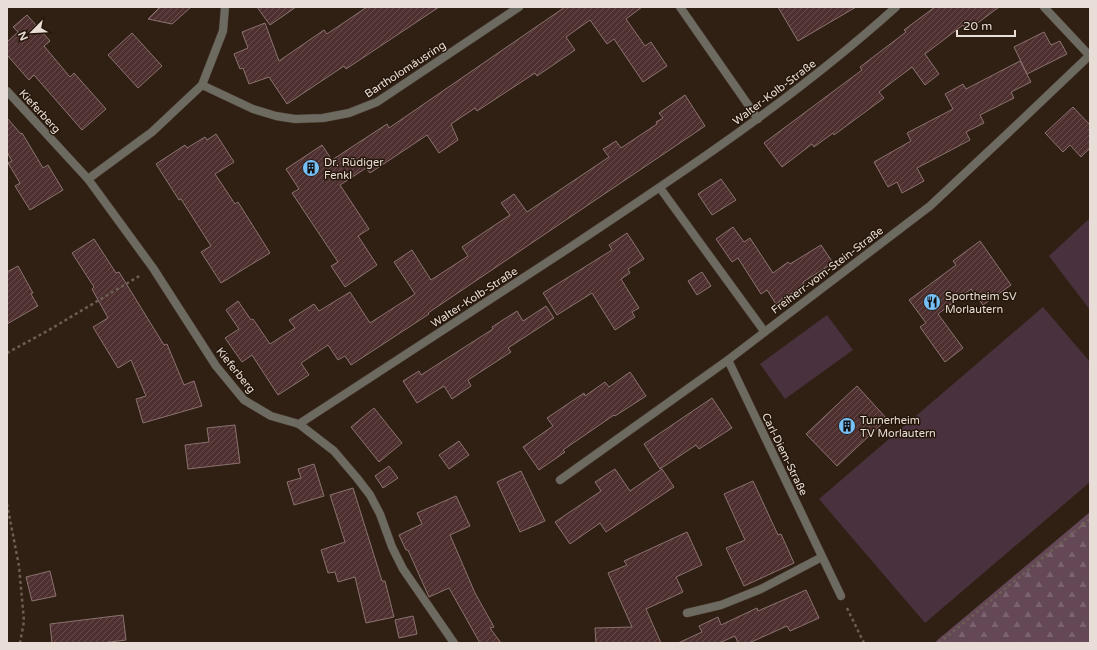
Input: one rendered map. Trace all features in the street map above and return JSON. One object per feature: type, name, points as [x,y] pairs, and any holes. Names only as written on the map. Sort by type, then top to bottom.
[{"type":"street","points":[[88,179],[152,132],[202,85],[223,31],[225,7]]},
{"type":"street","name":"Bartholomäusring","points":[[202,85],[253,109],[276,116],[295,119],[323,118],[350,113],[377,102],[519,7]]},
{"type":"street","points":[[680,7],[758,119]]},
{"type":"street","name":"Walter-Kolb-Straße","points":[[299,424],[660,188],[758,119],[843,54],[896,7]]},
{"type":"street","points":[[1044,7],[1090,55]]},
{"type":"street","name":"Freiherr-vom-Stein-Straße","points":[[560,480],[728,360],[764,331],[930,206],[1090,55]]},
{"type":"street","name":"Kieferberg","points":[[7,91],[88,179],[153,268],[216,366],[244,400],[272,416],[299,424],[334,451],[357,478],[370,495],[380,514],[392,547],[403,569],[454,643]]},
{"type":"street","points":[[660,188],[764,331]]},
{"type":"street","name":"Carl-Diem-Straße","points":[[728,360],[841,596]]},
{"type":"street","points":[[688,613],[721,605],[761,589],[822,557]]},
{"type":"path","points":[[7,353],[56,326],[153,268]]},
{"type":"path","points":[[7,504],[19,566],[24,613],[20,643]]},
{"type":"path","points":[[939,643],[1090,519]]},
{"type":"path","points":[[841,596],[864,643]]},
{"type":"green space","points":[[1090,512],[1090,643],[934,643]]},
{"type":"shaded area","points":[[1090,218],[1090,310],[1049,256]]},
{"type":"shaded area","points":[[1043,307],[1090,362],[1090,482],[925,623],[819,499]]},
{"type":"shaded area","points":[[827,315],[853,350],[785,399],[760,364]]},
{"type":"building","points":[[160,7],[191,7],[172,24],[148,19]]},
{"type":"building","points":[[257,7],[296,7],[270,25]]},
{"type":"building","points":[[367,7],[439,7],[346,69],[344,66],[287,104],[269,77],[249,84],[243,68],[240,69],[234,54],[248,48],[242,32],[265,23],[279,61],[324,30],[327,34]]},
{"type":"building","points":[[565,7],[642,7],[626,19],[645,46],[651,42],[667,66],[643,82],[614,39],[607,44],[590,20],[566,37],[575,50],[537,76],[535,73],[477,111],[475,108],[451,124],[458,140],[439,153],[427,135],[370,173],[366,168],[340,185],[369,229],[358,236],[377,265],[345,287],[331,266],[338,262],[292,193],[299,189],[286,169],[322,145],[332,160],[387,124],[389,128]]},
{"type":"building","points":[[778,7],[856,7],[798,41]]},
{"type":"building","points":[[935,7],[999,7],[967,31],[963,25],[925,54],[939,74],[925,85],[912,67],[879,92],[884,98],[834,135],[833,133],[814,147],[812,144],[782,167],[764,143],[862,70],[860,67],[906,32],[904,30]]},
{"type":"building","points":[[27,15],[50,41],[44,46],[70,77],[74,73],[106,109],[82,130],[34,75],[29,80],[7,55],[7,42],[18,32],[13,27]]},
{"type":"building","points":[[1044,32],[1051,45],[1060,41],[1067,54],[1027,74],[1014,47]]},
{"type":"building","points":[[132,33],[162,66],[138,88],[108,55]]},
{"type":"building","points":[[1020,61],[1031,82],[1011,92],[1014,98],[980,115],[984,123],[966,132],[970,140],[917,168],[924,181],[902,193],[897,182],[888,187],[874,162],[911,141],[907,133],[953,109],[945,94],[963,84],[966,89]]},
{"type":"building","points":[[685,95],[705,126],[428,313],[429,314],[351,365],[345,356],[338,360],[328,345],[301,363],[309,375],[278,395],[252,355],[242,362],[225,338],[239,329],[226,310],[238,301],[251,320],[253,319],[270,344],[295,328],[289,320],[314,304],[319,311],[350,292],[370,323],[415,294],[394,262],[412,250],[431,280],[468,256],[462,247],[510,215],[501,203],[514,194],[527,212],[609,157],[603,149],[616,141],[621,148],[657,124],[656,122],[663,118],[659,113]]},
{"type":"building","points":[[1073,107],[1090,125],[1090,148],[1081,157],[1070,145],[1063,152],[1045,133]]},
{"type":"building","points":[[7,118],[21,134],[22,133],[43,168],[48,165],[63,190],[30,210],[15,186],[20,183],[8,163],[12,161],[7,152]]},
{"type":"building","points":[[216,134],[234,162],[215,174],[235,204],[238,202],[270,253],[221,283],[201,252],[211,246],[181,199],[179,200],[156,164],[185,145],[187,148],[205,137],[207,140]]},
{"type":"building","points":[[721,179],[736,200],[712,215],[698,194]]},
{"type":"building","points":[[733,227],[744,242],[750,238],[773,273],[788,262],[790,264],[821,245],[833,263],[803,282],[804,285],[776,304],[767,290],[761,294],[738,258],[732,262],[716,239]]},
{"type":"building","points":[[627,233],[644,259],[628,269],[630,273],[621,279],[639,308],[632,312],[635,317],[615,330],[592,293],[557,315],[543,293],[612,250],[609,245]]},
{"type":"building","points":[[94,239],[116,273],[119,272],[164,345],[167,344],[184,385],[194,381],[202,406],[143,423],[136,399],[146,396],[131,360],[118,368],[93,327],[108,318],[92,289],[94,287],[72,253]]},
{"type":"building","name":"Sportheim SV Morlautern","points":[[980,241],[1011,285],[983,305],[971,289],[938,314],[963,348],[945,362],[920,327],[926,323],[909,300],[956,265],[953,261]]},
{"type":"building","points":[[18,266],[33,293],[31,294],[38,306],[7,324],[7,272]]},
{"type":"building","points":[[702,272],[711,286],[697,295],[688,281]]},
{"type":"building","points":[[546,306],[554,318],[508,348],[511,352],[468,380],[471,386],[452,399],[444,386],[417,403],[403,381],[419,371],[421,375],[493,329],[492,327],[517,311],[523,321]]},
{"type":"building","points":[[630,372],[646,396],[615,416],[614,415],[563,450],[565,452],[539,470],[523,447],[553,426],[547,418],[584,393],[585,396],[605,382],[609,387]]},
{"type":"building","name":"Turnerheim TV Morlautern","points":[[857,386],[887,419],[837,466],[806,434]]},
{"type":"building","points":[[712,398],[732,428],[699,449],[696,445],[660,469],[644,444]]},
{"type":"building","points":[[374,408],[402,443],[379,462],[351,427]]},
{"type":"building","points":[[235,425],[240,463],[188,469],[185,445],[209,442],[207,428]]},
{"type":"building","points":[[459,441],[469,455],[449,469],[439,455]]},
{"type":"building","points":[[314,464],[324,496],[294,505],[287,482],[301,478],[298,469]]},
{"type":"building","points":[[389,466],[398,478],[383,488],[375,476]]},
{"type":"building","points":[[615,469],[630,491],[662,469],[674,487],[606,532],[600,523],[570,544],[555,522],[601,491],[595,482]]},
{"type":"building","points":[[521,471],[545,521],[520,532],[497,482]]},
{"type":"building","points":[[753,481],[778,535],[781,534],[794,563],[744,586],[726,548],[745,540],[724,494]]},
{"type":"building","points":[[353,488],[382,581],[385,581],[394,617],[366,623],[355,577],[338,582],[335,572],[328,573],[321,550],[345,542],[330,495]]},
{"type":"building","points":[[456,496],[470,526],[450,535],[475,593],[494,627],[490,628],[501,643],[480,643],[449,588],[429,597],[408,550],[406,550],[399,535],[422,524],[417,513]]},
{"type":"building","points":[[687,532],[702,565],[676,577],[683,592],[646,609],[661,643],[596,643],[595,628],[632,627],[608,573],[627,565],[624,561]]},
{"type":"building","points":[[50,571],[56,596],[32,601],[26,577]]},
{"type":"building","points":[[806,590],[819,618],[790,631],[787,626],[749,643],[738,643],[735,636],[719,643],[678,643],[702,632],[699,626],[718,617],[721,625],[757,608],[758,611]]},
{"type":"building","points":[[123,615],[126,640],[102,643],[52,643],[50,624]]},
{"type":"building","points":[[413,616],[417,634],[399,638],[395,620]]},
{"type":"place","name":"Dr. Rüdiger Fenkl","points":[[311,168]]},
{"type":"place","name":"Sportheim SV Morlautern","points":[[932,302]]},
{"type":"place","name":"Turnerheim TV Morlautern","points":[[847,426]]}]
